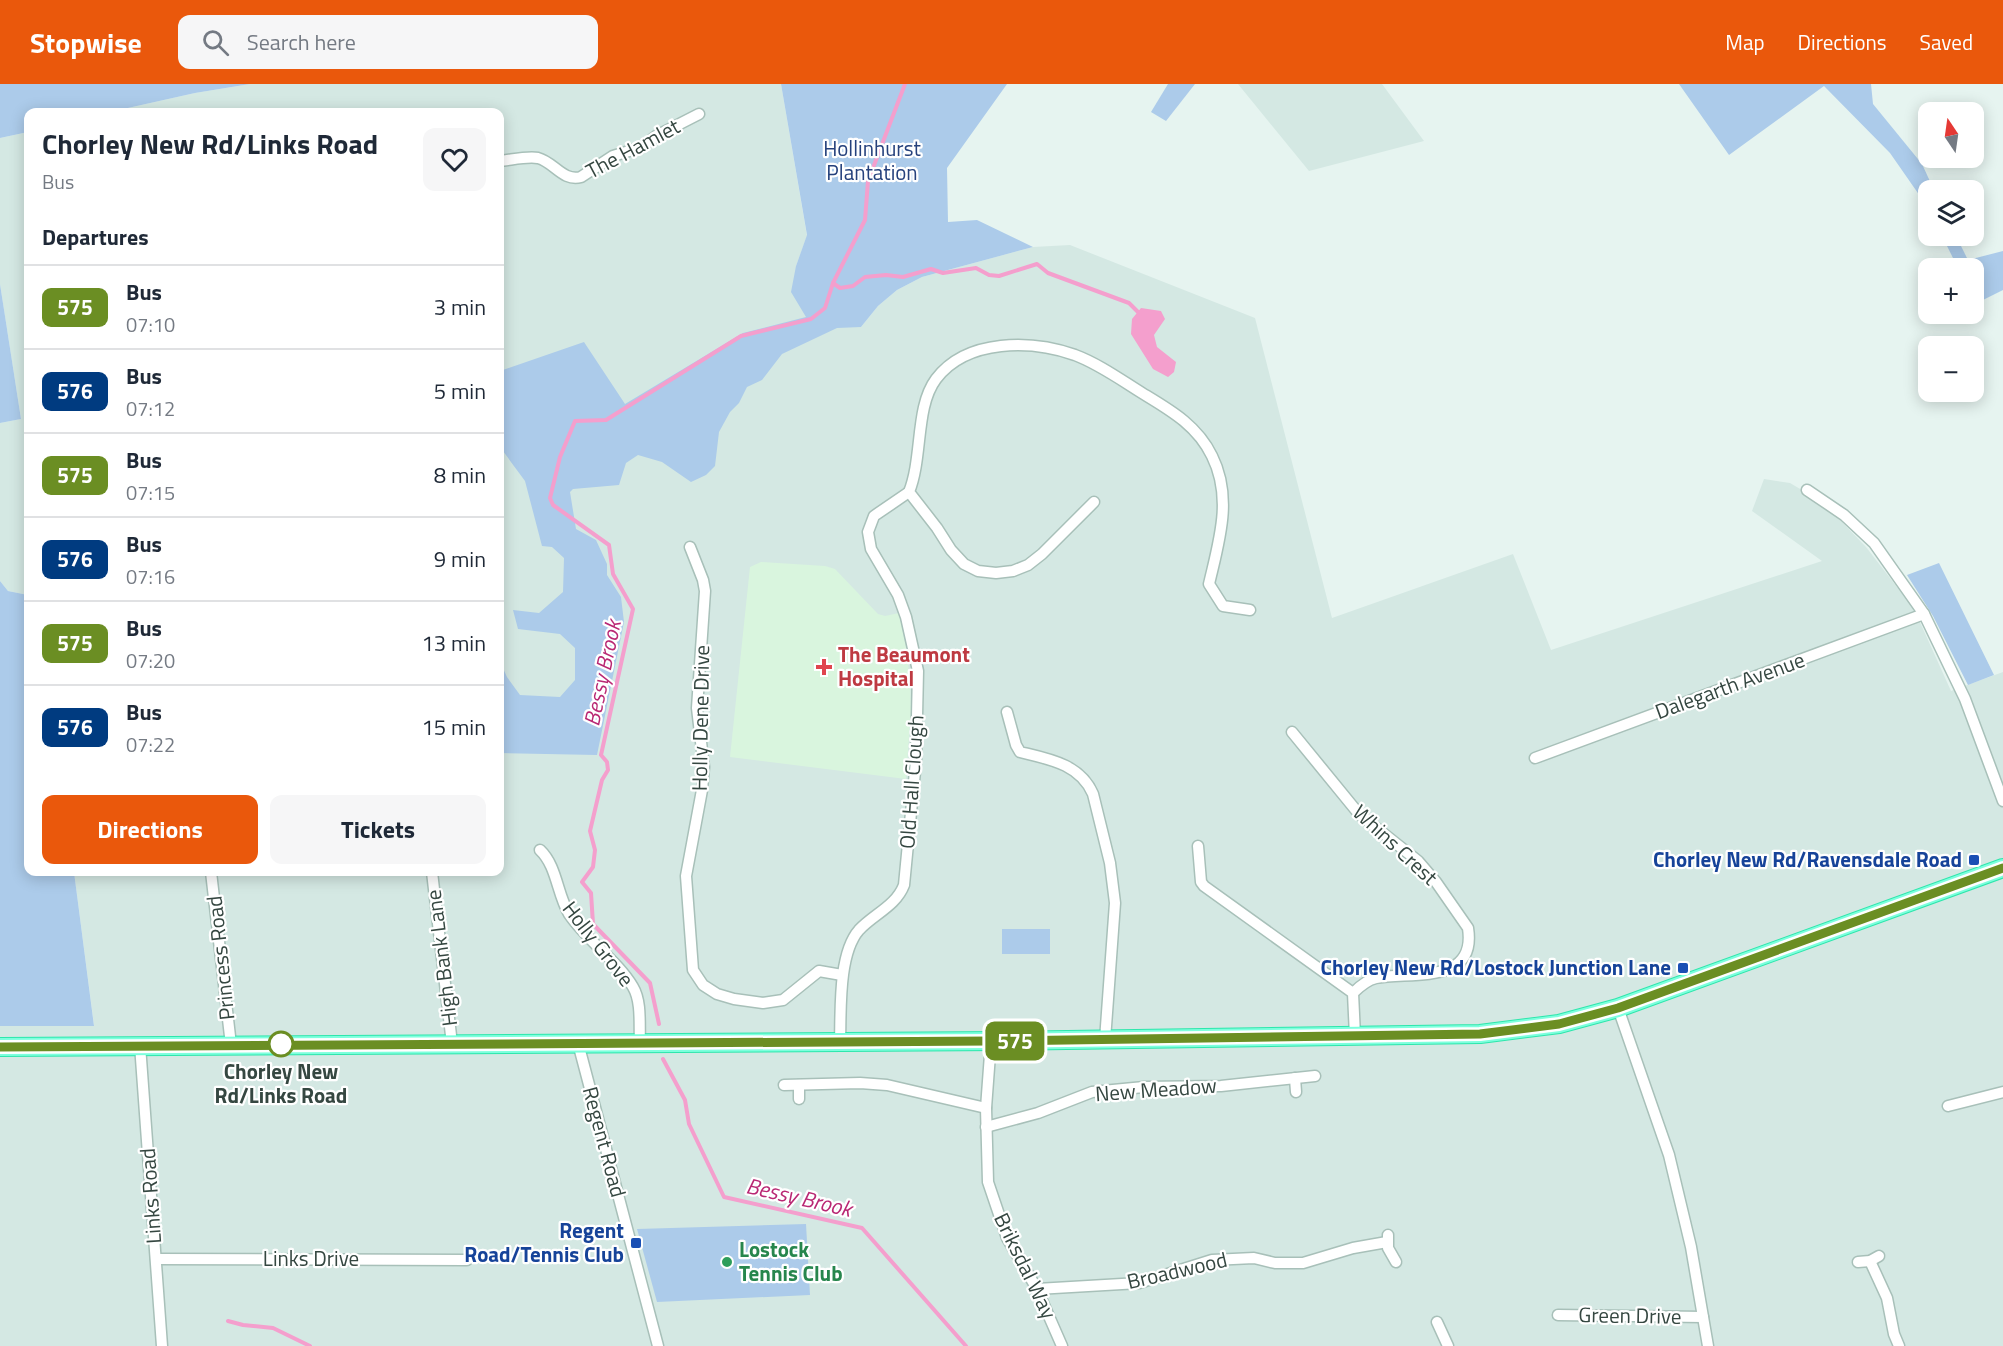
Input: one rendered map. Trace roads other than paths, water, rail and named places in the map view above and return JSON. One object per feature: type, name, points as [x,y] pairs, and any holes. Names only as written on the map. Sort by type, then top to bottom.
[{"type":"highway","points":[[0,1047],[1105,1040],[1480,1034],[1515,1031],[1559,1024],[1618,1008],[2003,868]]},
{"type":"street","name":"The Hamlet","points":[[504,161],[542,159],[568,177],[581,177],[613,156],[642,147],[656,136],[699,114]]},
{"type":"street","points":[[1094,502],[1028,566],[996,573],[978,571],[964,564],[951,550],[909,492],[918,464],[922,416],[927,396],[935,379],[946,368],[975,352],[1012,345],[1051,348],[1099,366],[1181,417],[1193,428],[1212,455],[1224,499],[1222,531],[1209,584],[1223,606],[1250,610]]},
{"type":"street","points":[[1807,490],[1844,515],[1874,543],[1924,614],[1965,699],[2003,801]]},
{"type":"street","name":"Old Hall Clough","points":[[840,1042],[842,975],[852,941],[857,932],[898,898],[904,885],[916,760],[918,671],[910,627],[898,595],[871,549],[868,532],[874,516],[909,492]]},
{"type":"street","name":"Holly Dene Drive","points":[[690,547],[705,591],[697,708],[704,767],[686,876],[693,970],[703,985],[717,994],[763,1003],[783,1000],[819,971],[842,975]]},
{"type":"street","name":"Dalegarth Avenue","points":[[1536,758],[1924,614]]},
{"type":"street","points":[[1008,712],[1016,745],[1020,752],[1069,767],[1089,785],[1093,794],[1110,863],[1115,903],[1105,1040]]},
{"type":"street","name":"Whins Crest","points":[[1292,732],[1359,813],[1418,861],[1436,882],[1468,928],[1469,936],[1465,954],[1459,963],[1449,969],[1418,976],[1378,978],[1368,981],[1353,993]]},
{"type":"street","points":[[1198,846],[1201,882],[1204,886],[1353,993],[1355,1036]]},
{"type":"street","name":"Holly Grove","points":[[538,848],[548,859],[569,913],[591,942],[634,989],[639,1009],[639,1042]]},
{"type":"street","name":"Princess Road","points":[[211,876],[231,1045]]},
{"type":"street","name":"High Bank Lane","points":[[432,876],[452,1044]]},
{"type":"street","points":[[1618,1008],[1669,1155],[1691,1247],[1708,1346]]},
{"type":"street","name":"Briksdal Way","points":[[991,1041],[986,1108],[988,1182],[1006,1238],[1036,1289],[1062,1346]]},
{"type":"street","name":"Regent Road","points":[[578,1043],[658,1346]]},
{"type":"street","name":"Links Road","points":[[140,1045],[162,1346]]},
{"type":"street","name":"New Meadow","points":[[986,1127],[1038,1113],[1092,1092],[1144,1087],[1221,1086],[1315,1076]]},
{"type":"street","points":[[1295,1078],[1296,1092]]},
{"type":"street","points":[[784,1085],[860,1083],[888,1085],[986,1108]]},
{"type":"street","points":[[799,1085],[799,1099]]},
{"type":"street","points":[[1948,1106],[2003,1092]]},
{"type":"street","name":"Broadwood","points":[[1036,1289],[1139,1283],[1191,1265],[1235,1257],[1254,1258],[1275,1263],[1303,1263],[1387,1238],[1396,1262]]},
{"type":"street","name":"Links Drive","points":[[156,1259],[467,1260]]},
{"type":"street","points":[[1869,1260],[1887,1298],[1894,1334],[1899,1346]]},
{"type":"street","name":"Green Drive","points":[[1558,1315],[1703,1317]]},
{"type":"street","points":[[1437,1322],[1448,1346]]},
{"type":"waterway","name":"Bessy Brook","points":[[659,1024],[650,983],[593,924],[591,893],[582,882],[593,867],[595,850],[590,831],[602,780],[608,770],[607,762],[601,755],[633,609],[613,574],[609,545],[553,505],[550,498],[560,457],[575,421],[606,420],[741,336],[811,319],[825,308],[833,283],[865,220],[868,181],[905,84]]},
{"type":"waterway","points":[[833,283],[840,288],[853,286],[865,277],[886,275],[903,277],[931,269],[943,273],[976,268],[989,275],[999,276],[1037,264],[1048,273],[1129,303],[1138,312]]},
{"type":"waterway","name":"Bessy Brook","points":[[663,1059],[685,1100],[689,1124],[724,1197],[862,1228],[966,1346]]},
{"type":"waterway","points":[[228,1321],[273,1328],[310,1346]]},
{"type":"place","name":"The Beaumont Hospital","points":[[824,667]]},
{"type":"place","name":"Chorley New Rd/Ravensdale Road","points":[[1974,860]]},
{"type":"place","name":"Chorley New Rd/Lostock Junction Lane","points":[[1683,968]]},
{"type":"place","name":"Chorley New Rd/Links Road","points":[[281,1044]]},
{"type":"place","name":"Regent Road/Tennis Club","points":[[636,1243]]},
{"type":"place","name":"Lostock Tennis Club","points":[[727,1262]]},
{"type":"park label","name":"Hollinhurst Plantation","points":[[872,161]]}]
